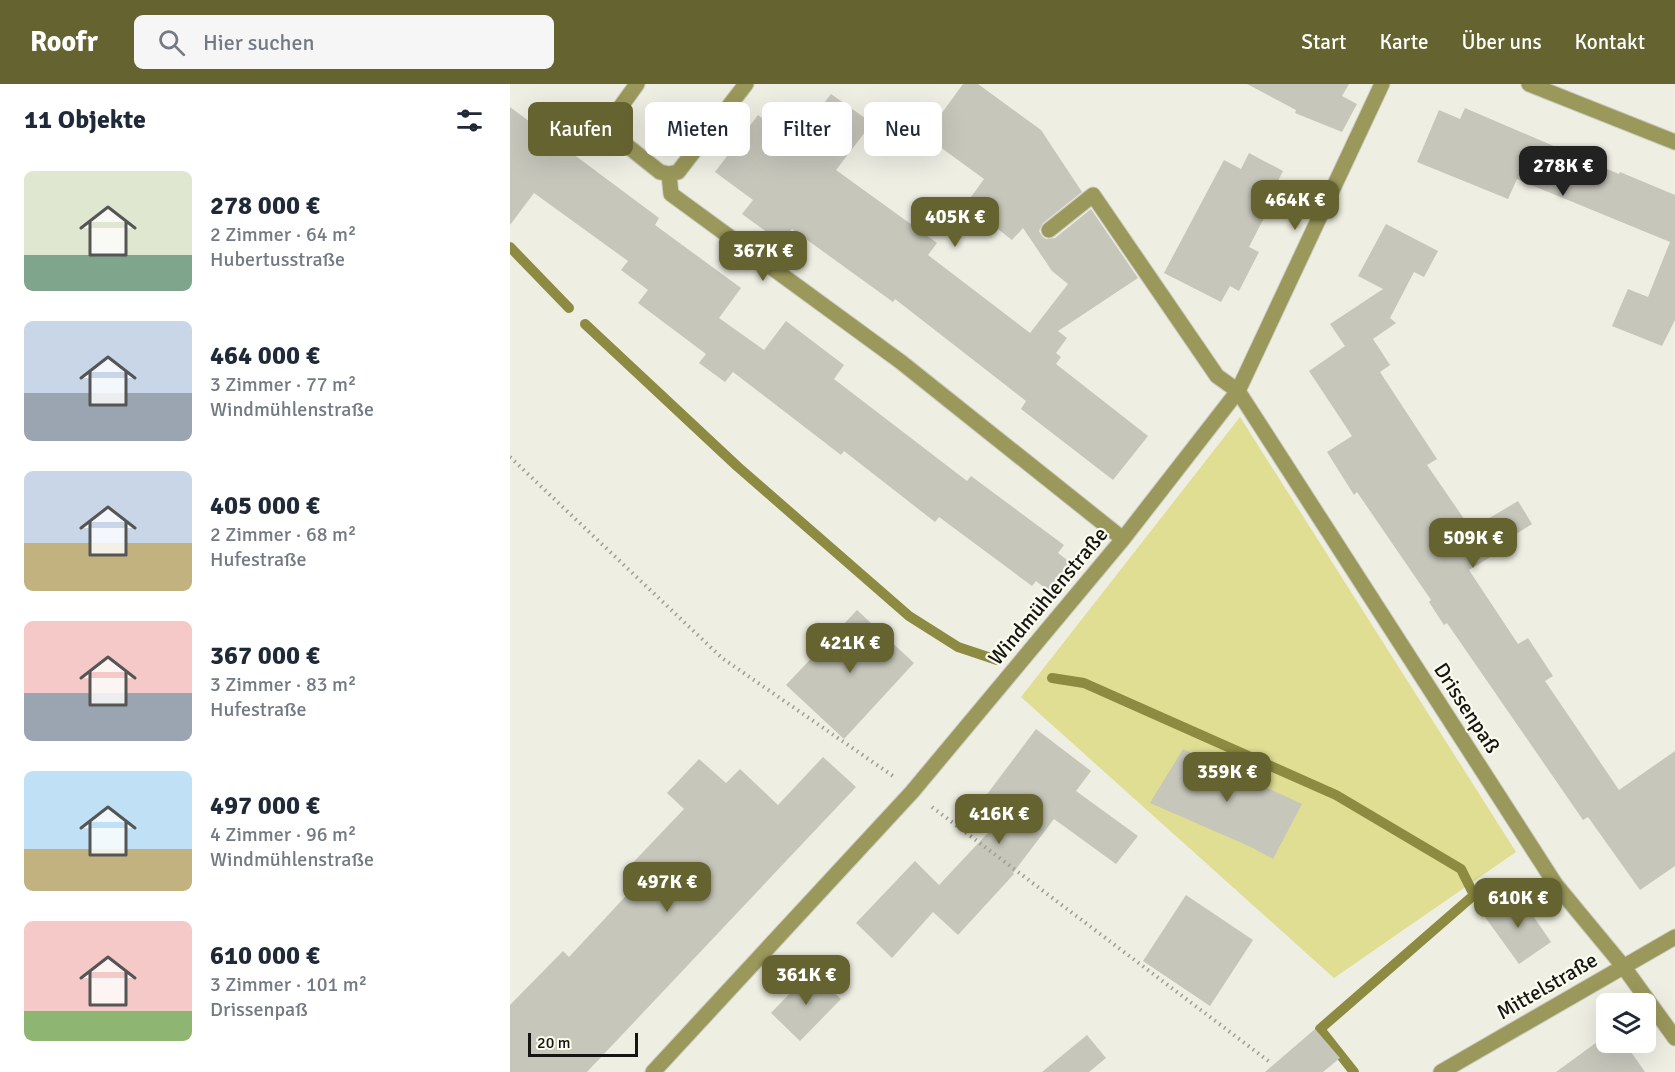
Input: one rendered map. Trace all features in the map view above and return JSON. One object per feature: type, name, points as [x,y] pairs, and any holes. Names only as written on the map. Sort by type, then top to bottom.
[{"type":"street","points":[[637,84],[611,120],[610,132],[660,172],[669,174],[678,172],[745,84]]},
{"type":"street","name":"Windmühlenstraße","points":[[652,1072],[912,792],[1123,539],[1238,391],[1382,84]]},
{"type":"street","points":[[1528,84],[1675,142]]},
{"type":"street","points":[[669,174],[671,195],[901,362],[1123,539]]},
{"type":"street","name":"Drissenpaß","points":[[1049,230],[1093,195],[1217,376],[1238,391],[1556,885],[1623,966],[1675,1038]]},
{"type":"street","name":"Mittelstraße","points":[[1441,1072],[1675,937]]},
{"type":"path","points":[[510,457],[722,658],[887,771],[1271,1063]]},
{"type":"shaded area","points":[[1240,417],[1516,852],[1334,978],[1021,697]]},
{"type":"building","points":[[963,84],[978,84],[1041,130],[1082,192],[1043,223],[1039,231],[1042,236],[1046,239],[1055,238],[1091,209],[1138,278],[1058,331],[1067,338],[1056,353],[1061,357],[1056,364],[1148,436],[1113,480],[1021,409],[1026,401],[895,299],[893,302],[792,229],[782,243],[742,214],[753,200],[715,172],[727,156],[750,156],[750,126],[758,115],[762,118],[762,156],[847,156],[836,170],[937,243],[928,255],[1030,333],[1068,284],[1052,271],[1023,228],[1012,240],[966,204],[984,179],[942,148],[942,113]]},
{"type":"building","points":[[1247,84],[1349,84],[1342,96],[1357,104],[1342,132],[1295,113],[1296,110]]},
{"type":"building","points":[[831,94],[842,102],[825,102]]},
{"type":"building","points":[[510,107],[528,120],[528,156],[576,156],[659,218],[655,225],[741,288],[719,318],[764,350],[786,321],[844,365],[834,379],[967,481],[971,476],[1064,545],[1058,553],[1071,563],[1049,591],[1036,581],[1032,586],[939,517],[935,522],[844,451],[841,455],[733,372],[725,382],[699,363],[706,354],[638,303],[648,290],[621,270],[628,261],[534,193],[510,225]]},
{"type":"building","points":[[1465,108],[1619,174],[1620,172],[1675,195],[1675,320],[1662,346],[1612,326],[1628,289],[1648,297],[1670,242],[1517,179],[1508,199],[1417,162],[1439,110],[1460,119]]},
{"type":"building","points":[[852,109],[864,117],[864,133],[852,149]]},
{"type":"building","points":[[1249,153],[1283,171],[1275,187],[1279,189],[1249,247],[1259,252],[1239,291],[1230,286],[1221,302],[1164,273],[1224,160],[1241,169]]},
{"type":"building","points":[[1386,224],[1438,251],[1424,277],[1414,272],[1390,318],[1396,323],[1373,339],[1390,365],[1380,372],[1437,459],[1427,465],[1471,529],[1518,501],[1532,524],[1513,536],[1517,541],[1469,570],[1518,644],[1528,638],[1553,676],[1545,681],[1619,790],[1675,751],[1675,866],[1640,890],[1588,817],[1583,820],[1447,623],[1444,625],[1429,602],[1431,600],[1357,492],[1354,495],[1327,452],[1352,436],[1309,371],[1345,346],[1330,324],[1383,289],[1358,276]]},
{"type":"building","points":[[857,610],[914,663],[844,739],[786,685]]},
{"type":"building","points":[[1036,729],[1091,771],[1076,791],[1138,836],[1116,864],[1054,819],[1014,874],[958,935],[933,912],[892,958],[856,923],[915,861],[939,885],[1000,820],[979,805]]},
{"type":"building","points":[[1183,749],[1302,804],[1273,859],[1251,847],[1150,803]]},
{"type":"building","points":[[823,757],[856,787],[587,1072],[510,1072],[510,1005],[563,951],[569,957],[637,884],[624,872],[684,809],[667,793],[699,759],[726,783],[740,769],[778,805]]},
{"type":"building","points":[[1518,894],[1551,942],[1519,964],[1485,917]]},
{"type":"building","points":[[1186,895],[1253,940],[1210,1006],[1143,961]]},
{"type":"building","points":[[811,971],[841,999],[800,1041],[771,1013]]},
{"type":"building","points":[[1315,1029],[1340,1058],[1323,1072],[1265,1072]]},
{"type":"building","points":[[1087,1035],[1106,1058],[1089,1072],[1042,1072]]},
{"type":"building","points":[[1596,1043],[1596,1053],[1632,1053],[1645,1072],[1556,1072]]},
{"type":"waterway","points":[[510,247],[569,308]]},
{"type":"waterway","points":[[585,324],[738,467],[909,616],[958,647],[997,660]]},
{"type":"waterway","points":[[1052,678],[1084,683],[1336,795],[1461,869],[1474,895],[1320,1029],[1354,1072]]}]
